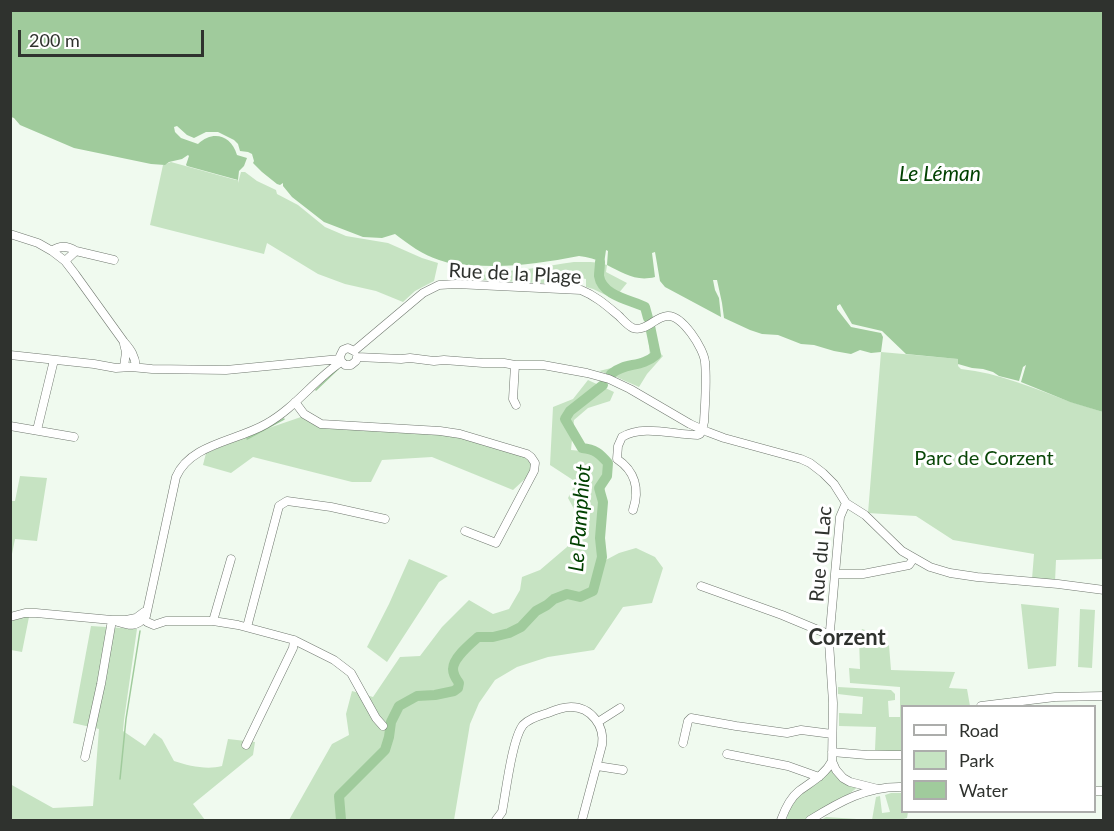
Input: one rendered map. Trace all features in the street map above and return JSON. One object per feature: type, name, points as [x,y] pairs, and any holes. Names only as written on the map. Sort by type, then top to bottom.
[{"type":"street","points":[[10,234],[31,240],[65,261],[133,354],[136,365]]},
{"type":"street","points":[[52,251],[61,246],[114,260]]},
{"type":"street","points":[[65,261],[76,251]]},
{"type":"street","name":"Rue de la Plage","points":[[356,354],[416,298],[435,287],[448,284],[578,290],[595,297],[633,327],[649,325],[669,316],[676,318],[689,330],[702,351],[705,363],[702,430]]},
{"type":"street","points":[[124,342],[126,350],[124,365]]},
{"type":"street","points":[[356,354],[356,361],[351,365],[345,365],[341,361],[340,354],[348,348],[356,354],[400,359],[504,363],[515,366],[543,365],[587,372],[614,381],[702,430],[698,435],[647,431],[622,436],[617,459],[626,465],[635,482],[637,499],[633,510]]},
{"type":"street","points":[[10,355],[116,368],[136,365],[230,370],[341,361]]},
{"type":"street","points":[[37,430],[54,360]]},
{"type":"street","points":[[10,614],[25,610],[112,620],[131,625],[138,624],[148,612],[177,477],[185,463],[203,450],[265,425],[341,361]]},
{"type":"street","points":[[515,366],[513,399],[516,405]]},
{"type":"street","points":[[295,402],[304,414],[323,424],[434,430],[460,434],[531,457],[535,463],[534,471],[496,543],[465,531]]},
{"type":"street","points":[[10,426],[75,437]]},
{"type":"street","name":"Rue du Lac","points":[[702,430],[807,462],[820,470],[832,482],[846,503],[841,514],[830,635],[833,703],[832,757]]},
{"type":"street","points":[[247,627],[279,506],[287,501],[331,507],[385,519]]},
{"type":"street","points":[[846,503],[863,514],[891,541],[914,558],[935,568],[950,573],[1104,590]]},
{"type":"street","points":[[835,574],[861,574],[902,566],[910,564],[914,558]]},
{"type":"street","points":[[213,621],[231,559]]},
{"type":"street","points":[[701,586],[830,635]]},
{"type":"street","points":[[142,617],[154,625],[166,621],[213,621],[247,627],[294,640],[334,660],[351,673],[376,718],[383,726]]},
{"type":"street","points":[[85,758],[112,620]]},
{"type":"street","points":[[246,746],[293,648],[294,640]]},
{"type":"street","points":[[989,705],[1055,697],[1104,696]]},
{"type":"street","points":[[496,820],[502,812],[516,738],[522,726],[534,717],[569,707],[584,710],[592,716],[601,728],[603,740],[582,820]]},
{"type":"street","points":[[598,722],[620,708]]},
{"type":"street","points":[[683,743],[688,721],[691,718],[787,733],[801,730],[832,734]]},
{"type":"street","points":[[727,754],[788,766],[819,777]]},
{"type":"street","points":[[832,757],[901,755]]},
{"type":"street","points":[[781,820],[792,798],[829,767],[832,757]]},
{"type":"street","points":[[832,757],[836,770],[843,778],[878,789]]},
{"type":"street","points":[[597,766],[623,770]]},
{"type":"street","points":[[812,819],[846,799],[878,789],[901,787]]},
{"type":"green space","points":[[171,162],[238,180],[238,183],[241,172],[245,172],[298,205],[325,227],[346,236],[388,243],[438,263],[434,281],[415,291],[403,302],[376,291],[345,284],[318,274],[267,243],[264,254],[150,225],[163,165]]},
{"type":"green space","points":[[574,262],[595,262],[607,265],[606,272],[627,283],[614,299],[586,287],[586,279],[576,277],[574,285],[465,279],[465,275],[453,274],[452,268],[498,272]]},
{"type":"green space","points":[[653,323],[657,350],[663,356],[639,387],[599,371],[636,362],[650,356],[647,327]]},
{"type":"green space","name":"Parc de Corzent","points":[[881,352],[959,359],[958,366],[961,369],[1002,377],[1103,412],[1103,559],[1056,560],[1055,582],[1032,579],[1034,554],[953,540],[916,516],[868,513]]},
{"type":"green space","points":[[588,380],[614,392],[610,401],[588,408],[574,420],[571,450],[592,452],[605,464],[604,561],[636,548],[655,557],[663,568],[652,603],[623,607],[594,650],[548,657],[517,667],[495,680],[479,703],[470,724],[454,820],[289,820],[332,744],[349,735],[346,714],[352,691],[373,697],[400,657],[420,656],[442,627],[469,600],[493,614],[509,609],[520,590],[522,577],[540,570],[567,547],[579,518],[568,498],[576,482],[550,465],[553,407],[573,399]]},
{"type":"green space","points":[[301,417],[322,425],[438,433],[459,437],[524,457],[533,465],[526,478],[513,490],[432,457],[382,460],[371,482],[352,482],[253,457],[231,473],[203,465],[206,453]]},
{"type":"green space","points":[[20,476],[47,478],[37,541],[15,539],[11,559],[11,501],[15,501]]},
{"type":"green space","points":[[409,559],[448,576],[439,582],[387,662],[367,647]]},
{"type":"green space","points":[[1021,604],[1059,608],[1056,666],[1028,669]]},
{"type":"green space","points":[[1080,609],[1095,610],[1092,668],[1078,667]]},
{"type":"green space","points":[[29,617],[22,652],[11,650],[11,620]]},
{"type":"green space","points":[[91,626],[137,629],[123,731],[145,746],[154,733],[162,739],[174,761],[204,767],[222,766],[228,739],[255,742],[253,755],[193,804],[205,820],[11,820],[10,784],[53,808],[93,806],[99,729],[73,723]]},
{"type":"green space","points":[[862,629],[868,631],[876,640],[889,645],[891,670],[955,672],[949,688],[967,689],[970,705],[901,705],[901,752],[875,750],[876,727],[839,726],[839,713],[862,714],[863,697],[838,694],[838,687],[891,690],[895,694],[895,700],[888,701],[889,717],[900,717],[900,687],[850,683],[849,668],[860,669],[859,637]]},
{"type":"green space","points":[[832,769],[843,781],[858,787],[805,820],[787,820],[795,800]]},
{"type":"green space","points":[[901,793],[901,813],[908,813],[907,818],[872,820],[876,797],[880,796],[882,813],[890,812],[885,795]]},
{"type":"green space","points":[[826,817],[872,820],[821,820]]},
{"type":"water","name":"Le Léman","points":[[10,11],[1103,11],[1103,412],[1070,402],[1021,382],[1026,365],[1023,367],[1019,381],[983,369],[958,364],[958,359],[906,354],[882,331],[852,324],[840,304],[837,309],[851,327],[881,333],[883,337],[881,352],[871,353],[860,350],[851,354],[801,344],[778,335],[762,334],[750,330],[724,318],[717,280],[713,280],[719,298],[721,317],[665,287],[660,281],[655,252],[652,253],[655,277],[642,278],[630,276],[607,265],[608,251],[606,250],[604,264],[592,258],[579,256],[539,263],[463,265],[433,258],[395,234],[382,238],[363,237],[324,222],[292,197],[283,183],[277,184],[262,172],[253,163],[252,154],[240,151],[234,140],[218,132],[206,132],[194,138],[177,126],[174,127],[175,132],[181,138],[198,144],[215,136],[226,139],[237,155],[247,158],[239,171],[238,180],[187,166],[188,155],[165,165],[74,148],[20,125],[11,117]]},
{"type":"waterway","name":"Le Pamphiot","points":[[600,262],[599,276],[605,288],[611,293],[645,307],[648,318]]},
{"type":"waterway","name":"Le Pamphiot","points":[[611,374],[616,370],[645,362],[656,355],[650,326]]},
{"type":"waterway","points":[[316,390],[338,369]]},
{"type":"waterway","name":"Le Pamphiot","points":[[341,820],[339,796],[385,750],[391,722],[399,706],[417,696],[435,695],[458,688],[459,683],[454,673],[454,665],[462,652],[478,637],[493,637],[509,633],[521,627],[536,611],[554,599],[567,594],[580,597],[593,591],[602,557],[600,538],[603,502],[599,488],[607,476],[608,463],[597,452],[582,448],[565,419],[570,411],[603,385]]},
{"type":"waterway","points":[[247,439],[284,419]]},
{"type":"waterway","points":[[120,779],[126,719],[140,631]]},
{"type":"district","name":"Corzent","points":[[847,638]]}]
